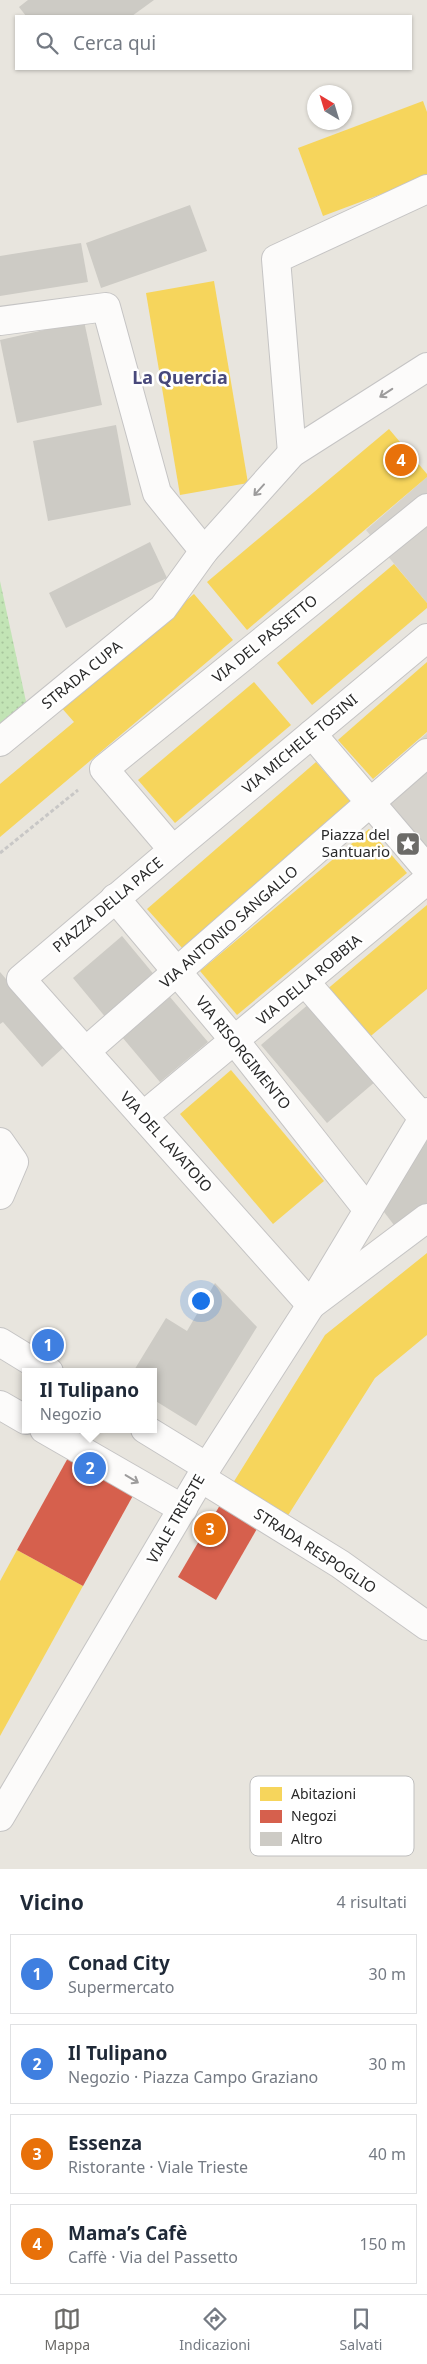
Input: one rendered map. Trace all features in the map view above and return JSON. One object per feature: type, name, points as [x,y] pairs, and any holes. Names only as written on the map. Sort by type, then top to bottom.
[{"type":"street","points":[[292,454],[276,259],[427,189]]},
{"type":"street","points":[[0,320],[106,307],[158,493],[204,551]]},
{"type":"street","name":"STRADA CUPA","points":[[0,742],[163,608],[204,551],[292,454],[427,367]]},
{"type":"street","name":"VIA DEL PASSETTO","points":[[104,770],[427,508]]},
{"type":"street","name":"VIA MICHELE TOSINI","points":[[173,850],[427,638]]},
{"type":"street","points":[[312,734],[427,869]]},
{"type":"street","name":"VIA ANTONIO SANGALLO","points":[[86,1051],[427,753]]},
{"type":"street","name":"PIAZZA DELLA PACE","points":[[21,978],[173,850],[104,770]]},
{"type":"street","name":"VIA DELLA ROBBIA","points":[[143,1116],[306,983],[427,880]]},
{"type":"street","name":"VIA RISORGIMENTO","points":[[115,898],[235,1041],[363,1217]]},
{"type":"street","name":"VIA DEL LAVATOIO","points":[[21,978],[311,1305]]},
{"type":"street","points":[[306,983],[425,1115]]},
{"type":"street","name":"VIALE TRIESTE","points":[[0,1817],[204,1472],[311,1305],[425,1115]]},
{"type":"street","points":[[0,1142],[14,1162],[0,1195]]},
{"type":"street","points":[[311,1305],[427,1218]]},
{"type":"street","points":[[0,1342],[42,1368]]},
{"type":"street","points":[[0,1405],[22,1418]]},
{"type":"street","points":[[51,1433],[183,1509]]},
{"type":"street","name":"STRADA RESPOGLIO","points":[[150,1433],[427,1626]]},
{"type":"path","points":[[0,853],[104,770]]},
{"type":"green space","points":[[0,581],[27,706],[0,728]]},
{"type":"shaded area","points":[[427,477],[427,603],[366,530]]},
{"type":"shaded area","name":"Piazza del Santuario","points":[[427,733],[427,888],[352,800]]},
{"type":"building: Abitazioni","points":[[423,101],[427,112],[427,177],[323,216],[298,148],[346,130],[352,130],[352,128]]},
{"type":"building: Abitazioni","points":[[214,281],[248,483],[180,495],[146,293]]},
{"type":"building: Abitazioni","points":[[389,429],[427,474],[427,477],[247,630],[207,582]]},
{"type":"building: Abitazioni","points":[[394,564],[427,603],[427,608],[312,705],[277,663]]},
{"type":"building: Abitazioni","points":[[194,594],[233,640],[0,837],[0,784],[74,722],[60,706]]},
{"type":"building: Abitazioni","points":[[427,662],[427,732],[373,779],[338,740]]},
{"type":"building: Abitazioni","points":[[254,682],[291,725],[175,823],[138,780]]},
{"type":"building: Abitazioni","points":[[316,762],[351,802],[183,949],[147,909]]},
{"type":"building: Abitazioni","points":[[369,829],[407,873],[237,1015],[200,971]]},
{"type":"building: Abitazioni","points":[[427,905],[427,989],[366,1040],[325,991]]},
{"type":"building: Abitazioni","points":[[231,1070],[324,1181],[273,1224],[180,1114]]},
{"type":"building: Abitazioni","points":[[427,1253],[427,1335],[375,1378],[287,1517],[233,1483],[325,1335]]},
{"type":"building: Abitazioni","points":[[17,1550],[83,1586],[0,1736],[0,1581]]},
{"type":"building: Negozi","points":[[69,1456],[135,1492],[83,1586],[17,1550]]},
{"type":"building: Negozi","points":[[220,1505],[258,1527],[216,1600],[178,1577]]},
{"type":"building: Altro","points":[[28,0],[154,0],[133,15],[25,15],[19,7]]},
{"type":"building: Altro","points":[[190,205],[207,251],[101,288],[86,243]]},
{"type":"building: Altro","points":[[81,243],[88,282],[0,296],[0,256]]},
{"type":"building: Altro","points":[[84,321],[102,405],[17,423],[0,340]]},
{"type":"building: Altro","points":[[116,425],[131,505],[48,521],[33,441]]},
{"type":"building: Altro","points":[[150,542],[167,578],[66,628],[49,593]]},
{"type":"building: Altro","points":[[122,936],[156,977],[107,1019],[73,978]]},
{"type":"building: Altro","points":[[0,972],[64,1047],[42,1067],[3,1022],[0,1024]]},
{"type":"building: Altro","points":[[170,997],[208,1042],[160,1082],[122,1037]]},
{"type":"building: Altro","points":[[310,1003],[376,1081],[327,1123],[261,1045]]},
{"type":"building: Altro","points":[[427,1134],[427,1205],[397,1229],[381,1208]]},
{"type":"building: Altro","points":[[215,1283],[257,1327],[196,1426],[157,1402],[157,1368],[135,1368],[166,1318],[187,1331]]},
{"type":"place","name":"Mama’s Cafè","points":[[401,460]]},
{"type":"place","name":"Piazza del Santuario","points":[[408,844]]},
{"type":"place","name":"Conad City","points":[[48,1345]]},
{"type":"place","name":"Il Tulipano","points":[[90,1468]]},
{"type":"place","name":"Essenza","points":[[210,1529]]},
{"type":"district","name":"La Quercia","points":[[180,378]]}]
